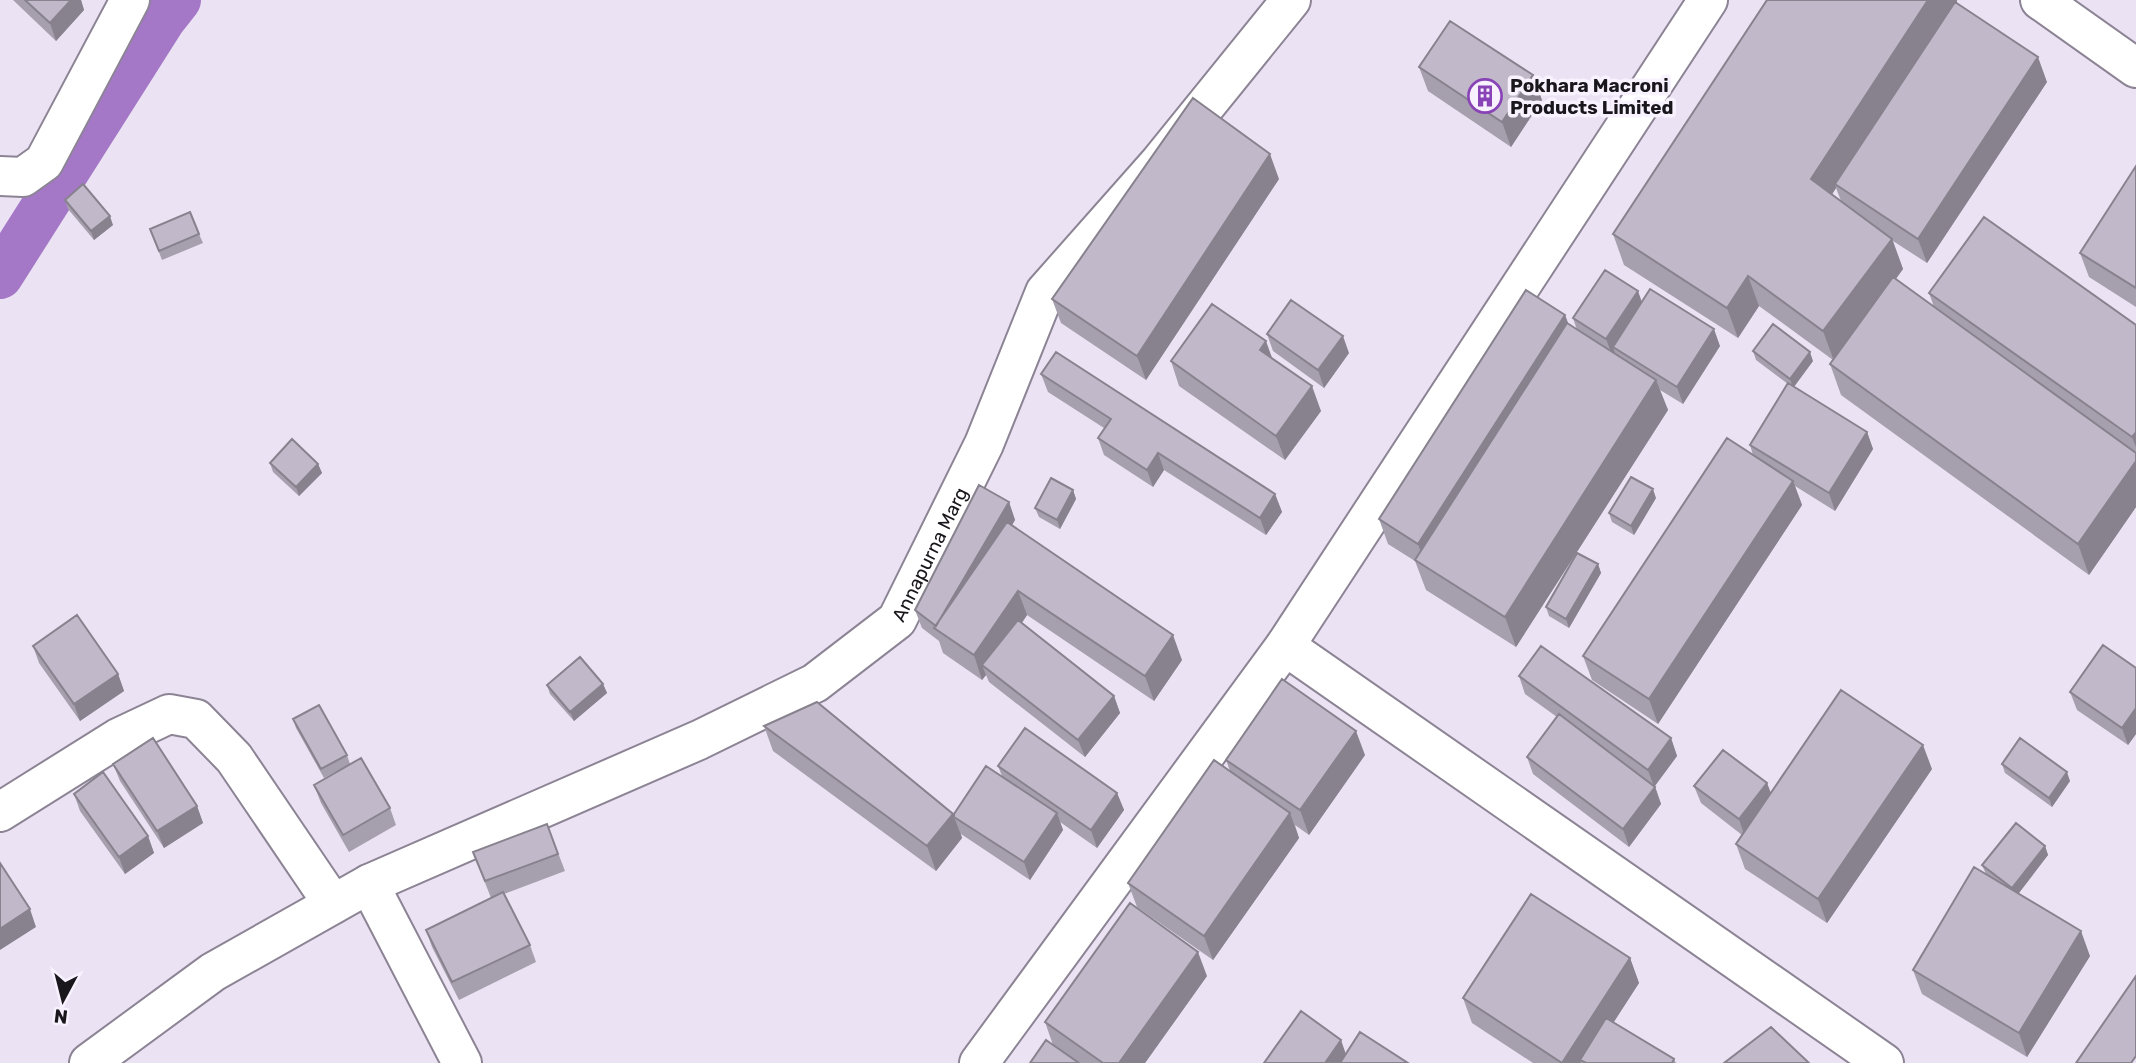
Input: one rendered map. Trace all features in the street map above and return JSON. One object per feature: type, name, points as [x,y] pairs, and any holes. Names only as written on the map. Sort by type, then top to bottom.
[{"type":"street","points":[[0,176],[23,177],[44,162],[130,0]]},
{"type":"street","name":"Annapurna Marg","points":[[89,1063],[213,972],[369,884],[699,740],[815,683],[897,620],[984,444],[1045,292],[1160,162],[1291,0]]},
{"type":"street","points":[[979,1063],[1285,646],[1708,0]]},
{"type":"street","points":[[2040,0],[2136,68]]},
{"type":"street","points":[[1285,646],[1884,1063]]},
{"type":"street","points":[[0,812],[118,738],[169,714],[196,719],[234,758],[333,904]]},
{"type":"street","points":[[369,884],[462,1063]]},
{"type":"building","points":[[25,0],[71,0],[50,23]]},
{"type":"building","points":[[1767,0],[1928,0],[1811,179],[1892,239],[1823,331],[1748,276],[1727,308],[1613,234]]},
{"type":"building","points":[[1955,2],[2038,57],[1918,239],[1835,184]]},
{"type":"building","points":[[1450,21],[1533,75],[1502,122],[1419,67]]},
{"type":"building","points":[[1193,98],[1270,154],[1137,356],[1052,299]]},
{"type":"building","points":[[2136,166],[2136,288],[2080,253]]},
{"type":"building","points":[[83,184],[110,216],[91,231],[65,200]]},
{"type":"building","points":[[190,212],[199,234],[159,251],[150,229]]},
{"type":"building","points":[[1984,217],[2136,325],[2136,432],[2132,437],[1929,293]]},
{"type":"building","points":[[1605,270],[1638,291],[1606,339],[1573,318]]},
{"type":"building","points":[[1893,277],[2136,453],[2136,461],[2078,544],[1830,364]]},
{"type":"building","points":[[1650,289],[1714,329],[1677,387],[1613,347]]},
{"type":"building","points":[[1526,290],[1565,315],[1418,544],[1379,519]]},
{"type":"building","points":[[1291,300],[1343,336],[1318,370],[1267,334]]},
{"type":"building","points":[[1212,304],[1266,341],[1260,350],[1312,386],[1276,436],[1171,361]]},
{"type":"building","points":[[1567,323],[1656,380],[1505,617],[1415,560]]},
{"type":"building","points":[[1773,324],[1810,352],[1790,379],[1753,351]]},
{"type":"building","points":[[1056,352],[1275,494],[1260,518],[1158,453],[1147,470],[1098,438],[1111,419],[1041,374]]},
{"type":"building","points":[[1788,383],[1867,432],[1829,493],[1750,445]]},
{"type":"building","points":[[1727,438],[1793,481],[1649,699],[1583,656]]},
{"type":"building","points":[[292,439],[318,464],[296,487],[270,463]]},
{"type":"building","points":[[1631,477],[1653,489],[1631,526],[1609,513]]},
{"type":"building","points":[[1051,478],[1073,490],[1057,520],[1035,508]]},
{"type":"building","points":[[979,485],[1009,502],[936,626],[915,610]]},
{"type":"building","points":[[1007,522],[1173,635],[1145,676],[1018,591],[974,655],[934,628]]},
{"type":"building","points":[[1577,553],[1598,564],[1566,619],[1546,607]]},
{"type":"building","points":[[77,615],[118,674],[74,704],[33,646]]},
{"type":"building","points":[[1018,620],[1114,696],[1078,740],[982,665]]},
{"type":"building","points":[[2103,645],[2136,668],[2136,708],[2122,728],[2070,692]]},
{"type":"building","points":[[1541,646],[1671,738],[1648,770],[1519,676]]},
{"type":"building","points":[[580,657],[603,684],[570,712],[547,685]]},
{"type":"building","points":[[1282,679],[1356,731],[1300,810],[1226,760]]},
{"type":"building","points":[[1841,690],[1923,745],[1818,899],[1736,844]]},
{"type":"building","points":[[817,702],[953,814],[927,846],[764,726]]},
{"type":"building","points":[[319,705],[347,755],[321,769],[293,719]]},
{"type":"building","points":[[1559,714],[1655,787],[1623,829],[1527,757]]},
{"type":"building","points":[[1025,728],[1117,793],[1091,830],[998,766]]},
{"type":"building","points":[[153,738],[197,806],[157,831],[113,764]]},
{"type":"building","points":[[2020,738],[2067,772],[2049,798],[2002,764]]},
{"type":"building","points":[[1723,750],[1767,783],[1739,819],[1694,786]]},
{"type":"building","points":[[361,758],[390,808],[343,835],[314,785]]},
{"type":"building","points":[[1214,760],[1290,813],[1204,936],[1128,883]]},
{"type":"building","points":[[986,766],[1057,813],[1024,862],[954,817]]},
{"type":"building","points":[[103,772],[148,836],[119,857],[74,794]]},
{"type":"building","points":[[2016,823],[2045,846],[2012,888],[1982,865]]},
{"type":"building","points":[[547,824],[558,854],[485,881],[473,852]]},
{"type":"building","points":[[0,863],[30,909],[0,929]]},
{"type":"building","points":[[1974,867],[2081,931],[2019,1033],[1913,970]]},
{"type":"building","points":[[503,892],[530,945],[452,982],[426,930]]},
{"type":"building","points":[[1531,894],[1630,958],[1562,1063],[1463,998]]},
{"type":"building","points":[[1130,903],[1198,952],[1119,1063],[1103,1063],[1045,1022]]},
{"type":"building","points":[[2136,976],[2136,1056],[2131,1063],[2076,1063]]},
{"type":"building","points":[[1301,1011],[1341,1040],[1325,1063],[1264,1063]]},
{"type":"building","points":[[1606,1018],[1674,1059],[1672,1063],[1586,1063],[1580,1060]]},
{"type":"building","points":[[1771,1027],[1809,1063],[1724,1063]]},
{"type":"building","points":[[1360,1032],[1408,1063],[1340,1063]]},
{"type":"building","points":[[1046,1040],[1079,1063],[1030,1063]]},
{"type":"waterway","points":[[0,276],[163,19],[178,0]]},
{"type":"place","name":"Pokhara Macroni Products Limited","points":[[1485,96]]}]
